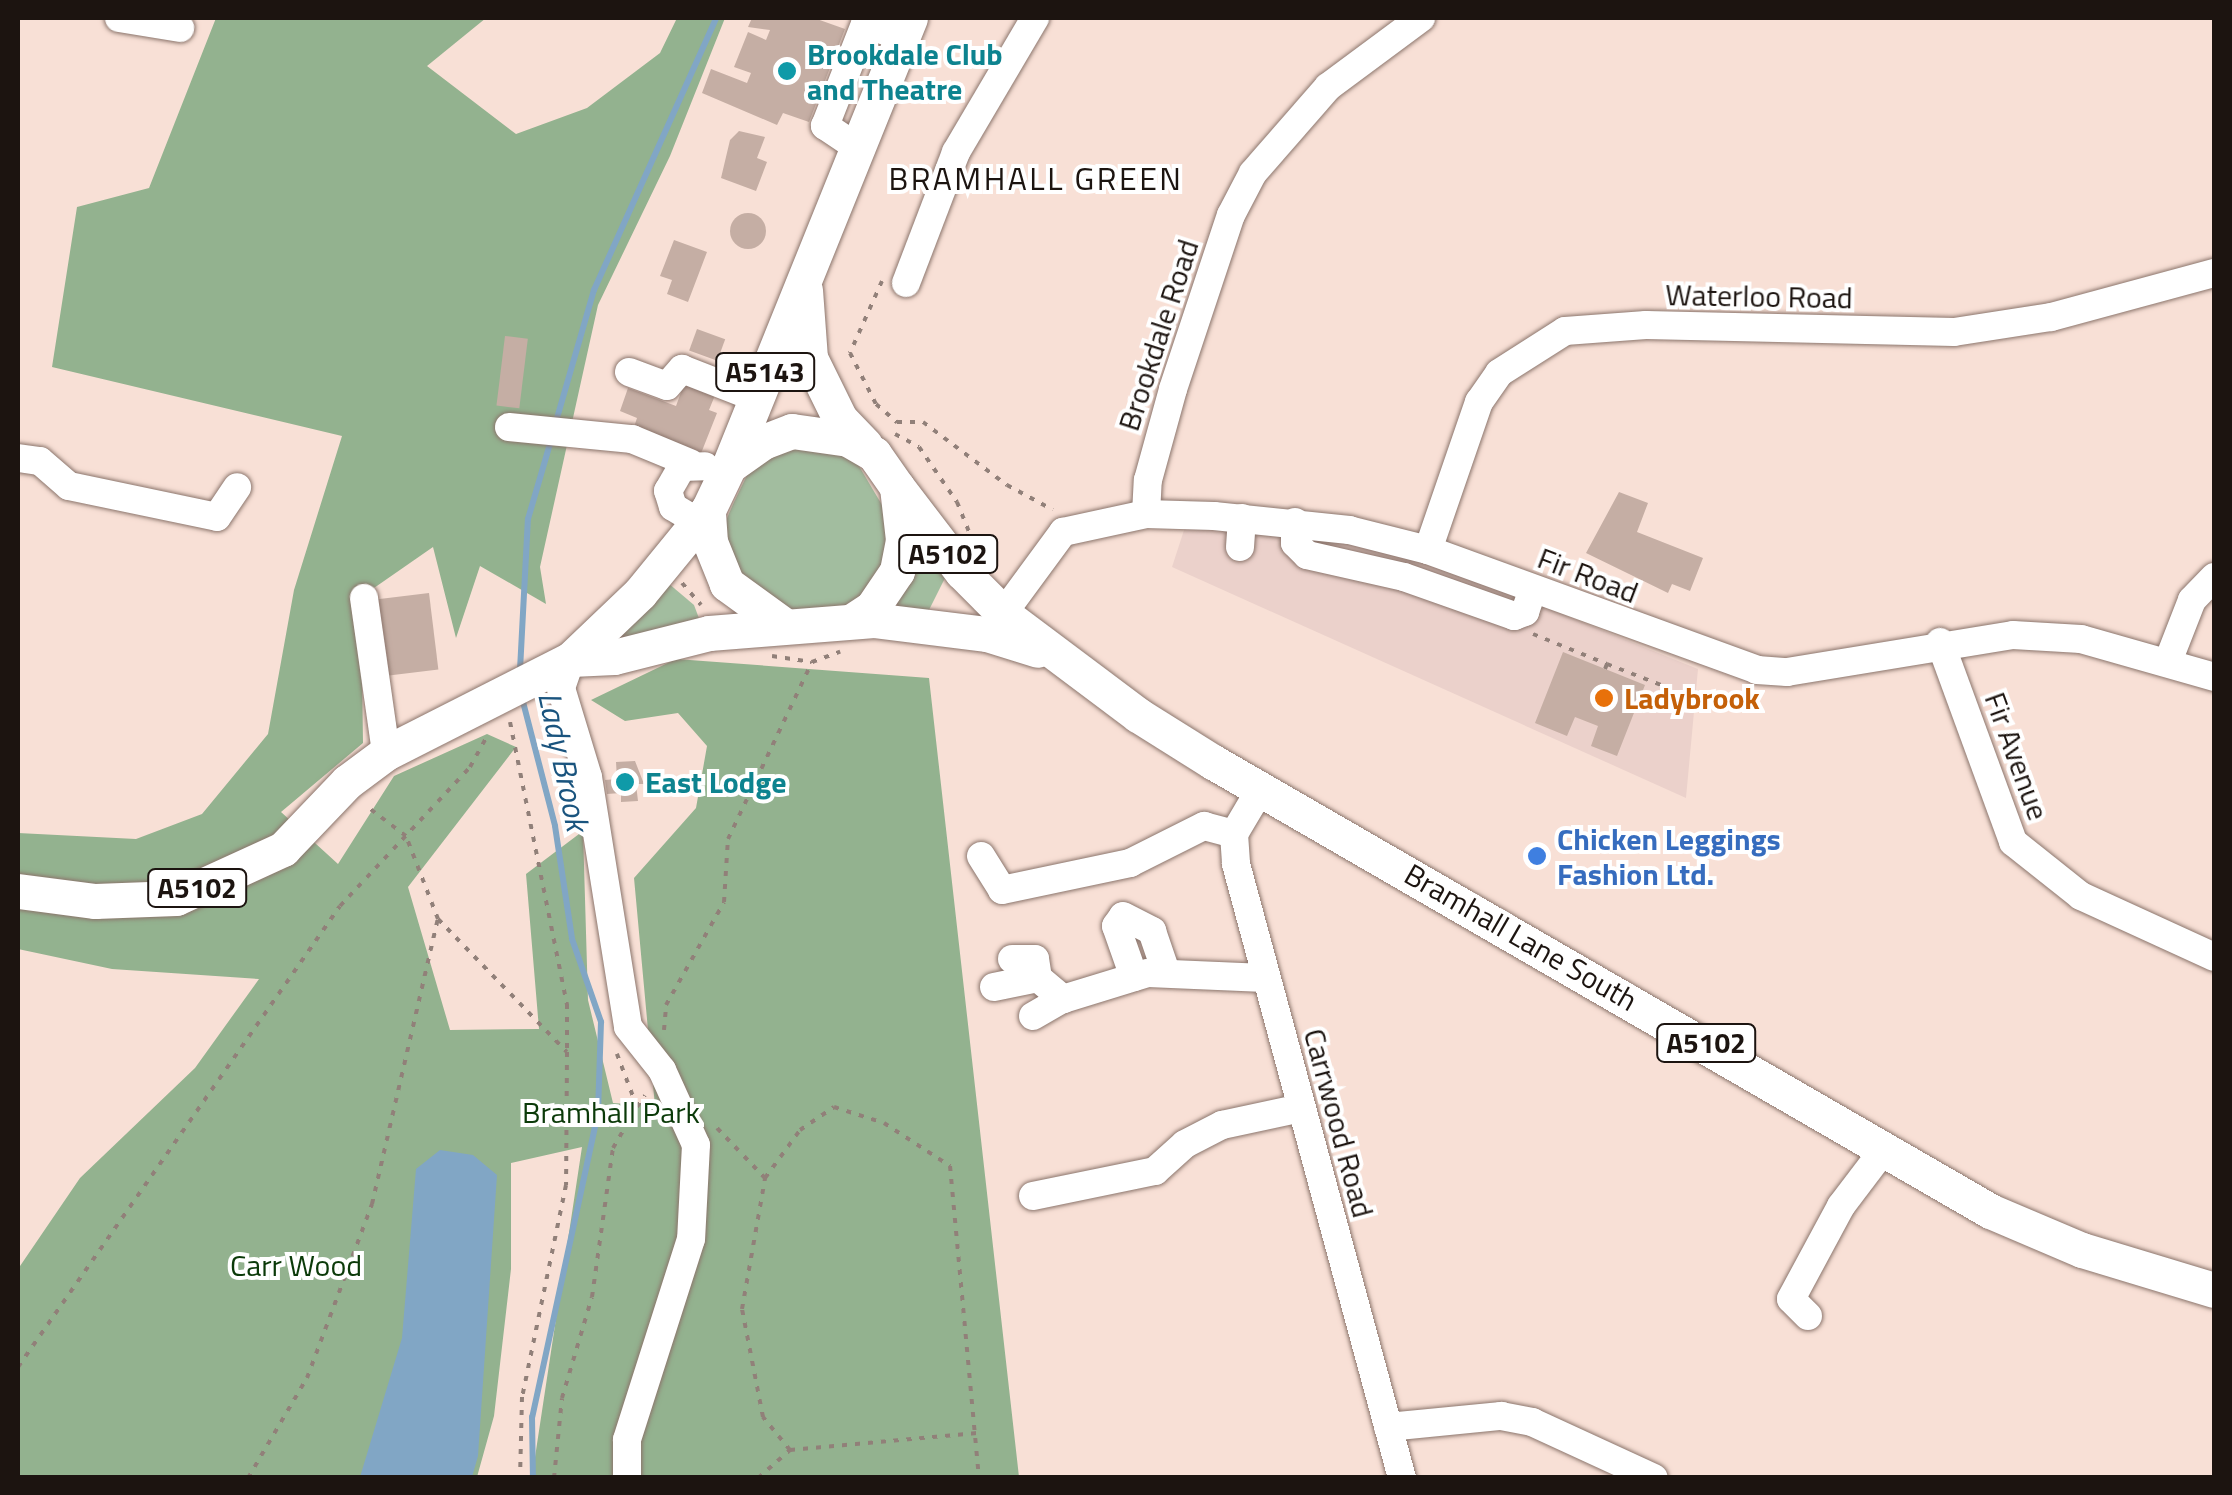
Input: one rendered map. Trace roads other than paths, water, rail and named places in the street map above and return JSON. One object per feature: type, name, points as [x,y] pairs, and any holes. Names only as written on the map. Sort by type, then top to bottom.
[{"type":"main road","name":"A5143","points":[[703,516],[727,471],[906,27]]},
{"type":"main road","name":"A5143","points":[[804,278],[810,358],[840,420],[874,454],[897,487],[903,540],[896,571],[851,635]]},
{"type":"main road","name":"A5143","points":[[727,471],[792,431],[827,432],[874,454]]},
{"type":"main road","name":"Bramhall Lane South","points":[[897,487],[962,572],[996,625],[1059,656],[1260,790],[2038,1233],[2214,1290]]},
{"type":"main road","name":"A5102","points":[[18,890],[94,901],[176,898],[283,849],[345,784],[386,753],[503,700],[562,665],[662,568],[703,516]]},
{"type":"main road","points":[[703,516],[727,584],[773,637],[996,625]]},
{"type":"main road","name":"A5102","points":[[562,665],[614,658],[709,633],[773,637]]},
{"type":"street","points":[[119,18],[180,28]]},
{"type":"street","points":[[906,283],[956,152],[1035,18]]},
{"type":"street","name":"Brookdale Road","points":[[1146,514],[1148,480],[1173,389],[1231,215],[1252,173],[1328,87],[1421,18]]},
{"type":"street","points":[[858,148],[824,126],[856,21],[906,27]]},
{"type":"street","name":"Waterloo Road","points":[[1428,550],[1479,402],[1499,374],[1565,331],[1646,325],[1954,332],[2051,318],[2214,273]]},
{"type":"street","points":[[629,372],[667,386],[682,369],[754,397]]},
{"type":"street","points":[[509,427],[632,440],[690,463],[727,471]]},
{"type":"street","points":[[29,459],[69,486],[217,516],[237,487]]},
{"type":"street","points":[[690,463],[668,500],[703,516]]},
{"type":"street","name":"Fir Road","points":[[996,625],[1051,546],[1080,524],[1146,514],[1242,518],[1294,522],[1428,550],[1757,670],[1820,667],[1940,642],[2048,636],[2169,659],[2214,677]]},
{"type":"street","points":[[1240,547],[1242,518]]},
{"type":"street","points":[[1294,522],[1295,543],[1307,555],[1404,577],[1514,616],[1524,612],[1534,589]]},
{"type":"street","points":[[2169,659],[2192,600],[2214,577]]},
{"type":"street","points":[[364,598],[386,753]]},
{"type":"street","name":"Fir Avenue","points":[[1940,642],[2013,842],[2081,896],[2214,957]]},
{"type":"street","points":[[562,665],[561,688],[588,778],[628,1027],[662,1070],[696,1145],[691,1239],[632,1423],[627,1478]]},
{"type":"street","points":[[980,856],[1002,890],[1130,863],[1204,826],[1234,834],[1260,790]]},
{"type":"street","name":"Carrwood Road","points":[[1234,834],[1265,978],[1402,1478]]},
{"type":"street","points":[[1134,977],[1116,926],[1123,916],[1152,931],[1166,972]]},
{"type":"street","points":[[1012,960],[1035,959],[1038,978],[1062,999]]},
{"type":"street","points":[[1033,1016],[1062,999],[1134,977],[1166,972],[1195,980],[1265,978]]},
{"type":"street","points":[[994,987],[1038,978]]},
{"type":"street","points":[[1033,1196],[1155,1170],[1184,1144],[1222,1125],[1301,1108]]},
{"type":"street","points":[[1808,1316],[1791,1299],[1842,1206],[1885,1148]]},
{"type":"street","points":[[1388,1426],[1501,1416],[1532,1422],[1654,1478]]},
{"type":"water","points":[[440,1150],[473,1155],[497,1175],[478,1456],[472,1477],[360,1477],[402,1338],[416,1169]]},
{"type":"waterway","name":"Lady Brook","points":[[555,425],[594,290],[716,18]]},
{"type":"waterway","name":"Lady Brook","points":[[520,670],[528,519],[552,437]]},
{"type":"waterway","name":"Lady Brook","points":[[522,698],[555,826],[572,939],[601,1022],[598,1113],[532,1417],[533,1478]]},
{"type":"place","name":"Brookdale Club and Theatre","points":[[787,71]]},
{"type":"place","name":"Ladybrook","points":[[1604,698]]},
{"type":"place","name":"East Lodge","points":[[625,782]]},
{"type":"place","name":"Chicken Leggings Fashion Ltd.","points":[[1537,856]]},
{"type":"district","name":"BRAMHALL GREEN","points":[[1036,178]]},
{"type":"park label","name":"Bramhall Park","points":[[611,1112]]},
{"type":"park label","name":"Carr Wood","points":[[296,1265]]}]
